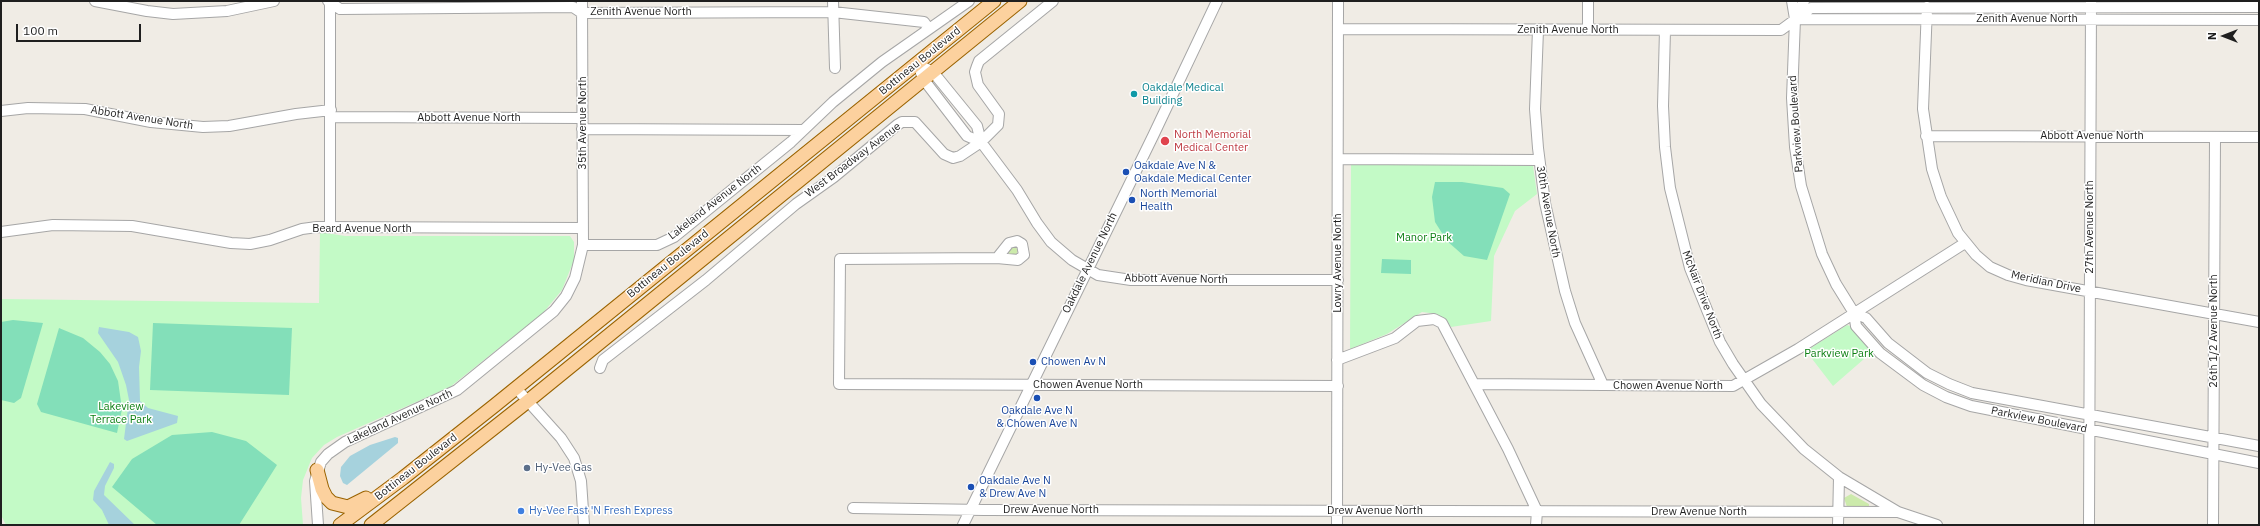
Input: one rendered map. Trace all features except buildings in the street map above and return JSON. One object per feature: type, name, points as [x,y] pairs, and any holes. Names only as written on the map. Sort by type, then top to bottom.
[{"type":"main road","name":"Bottineau Boulevard","points":[[340,525],[494,406],[994,1]]},
{"type":"main road","name":"Bottineau Boulevard","points":[[370,525],[528,401],[1020,1]]},
{"type":"main road","points":[[317,470],[322,489],[326,497],[332,503],[340,506],[354,505],[446,434],[494,406]]},
{"type":"street","points":[[95,1],[147,11],[173,14],[228,11],[274,1]]},
{"type":"street","name":"35th Avenue North","points":[[582,1],[583,245]]},
{"type":"street","points":[[833,1],[835,68]]},
{"type":"street","name":"Lakeland Avenue North","points":[[317,470],[320,462],[334,448],[457,390],[539,325],[566,296],[575,278],[583,245],[657,245],[674,237],[791,142],[833,102],[882,62],[969,1]]},
{"type":"street","name":"West Broadway Avenue","points":[[600,368],[603,360],[706,280],[796,204],[834,177],[902,122],[915,122],[944,154],[953,158],[960,156],[981,142],[998,125],[1000,120],[997,110],[978,85],[975,72],[979,61],[1053,1]]},
{"type":"street","name":"Oakdale Avenue North","points":[[964,525],[1031,384],[1153,136],[1216,1]]},
{"type":"street","name":"Lowry Avenue North","points":[[1337,525],[1338,1]]},
{"type":"street","points":[[1588,1],[1588,30]]},
{"type":"street","name":"Parkview Boulevard","points":[[1792,1],[1795,19],[1792,98],[1795,147],[1801,186],[1822,254],[1836,284],[1854,313],[1856,326],[1880,353],[1923,385],[1946,397],[1971,406],[2089,431],[2259,463]]},
{"type":"street","name":"Parkview Boulevard","points":[[1795,19],[1804,1]]},
{"type":"street","points":[[329,2],[331,114],[330,226]]},
{"type":"street","name":"Zenith Avenue North","points":[[329,2],[340,9],[573,7],[582,12],[833,12],[924,22],[929,29]]},
{"type":"street","name":"Zenith Avenue North","points":[[1338,29],[1781,30],[1811,8],[2091,4],[2259,7]]},
{"type":"street","name":"27th Avenue North","points":[[2089,525],[2091,4]]},
{"type":"street","name":"Meridian Drive","points":[[1927,7],[1923,109],[1932,169],[1941,198],[1956,229],[1965,243],[1990,267],[2008,275],[2259,322]]},
{"type":"street","points":[[2214,7],[2214,20]]},
{"type":"street","name":"Zenith Avenue North","points":[[1795,19],[2259,20]]},
{"type":"street","name":"30th Avenue North","points":[[1538,30],[1535,110],[1539,160],[1545,203],[1565,291],[1575,323],[1603,385]]},
{"type":"street","name":"McNair Drive North","points":[[1665,30],[1663,106],[1665,147],[1670,188],[1678,228],[1704,306],[1720,342],[1744,381],[1782,428],[1804,449],[1839,477],[1898,512],[1937,525]]},
{"type":"street","name":"Abbott Avenue North","points":[[918,64],[929,76],[968,136],[981,142],[1017,190],[1044,234],[1060,250],[1098,275],[1131,280],[1338,280]]},
{"type":"street","name":"Abbott Avenue North","points":[[1,111],[28,108],[78,109],[151,122],[202,127],[229,126],[296,114],[582,118]]},
{"type":"street","points":[[582,129],[803,130]]},
{"type":"street","name":"Abbott Avenue North","points":[[1926,136],[2259,137]]},
{"type":"street","name":"26th 1/2 Avenue North","points":[[2213,525],[2215,137]]},
{"type":"street","points":[[1338,159],[1539,160]]},
{"type":"street","name":"Beard Avenue North","points":[[1,232],[53,225],[132,226],[231,243],[250,244],[270,240],[302,229],[330,226],[344,228],[582,228]]},
{"type":"street","name":"Chowen Avenue North","points":[[1475,384],[1734,386],[1965,243]]},
{"type":"street","name":"Chowen Avenue North","points":[[997,258],[840,259],[839,384],[1338,386]]},
{"type":"street","name":"Parkview Boulevard","points":[[1854,313],[1866,318],[1888,343],[1906,359],[1949,384],[1997,398],[2259,446]]},
{"type":"street","points":[[1337,360],[1395,338],[1417,321],[1426,318],[1434,319],[1442,323],[1475,384],[1537,511],[1536,525]]},
{"type":"street","points":[[516,388],[561,438],[574,458],[581,481],[584,525]]},
{"type":"street","points":[[317,470],[315,481],[318,525]]},
{"type":"street","points":[[1838,525],[1839,477]]},
{"type":"street","name":"Drew Avenue North","points":[[853,508],[971,510],[1898,512]]},
{"type":"green space","name":"Manor Park","points":[[1351,163],[1533,166],[1537,194],[1515,211],[1494,256],[1491,321],[1451,327],[1446,320],[1437,314],[1422,312],[1387,334],[1350,349]]},
{"type":"green space","points":[[1435,182],[1462,182],[1503,188],[1510,194],[1487,260],[1464,256],[1447,241],[1435,222],[1432,197]]},
{"type":"green space","name":"Lakeview Terrace Park","points":[[320,232],[345,236],[570,236],[574,242],[574,260],[562,290],[543,313],[450,387],[337,437],[324,445],[312,458],[303,480],[301,498],[303,525],[6,525],[1,515],[1,299],[319,303]]},
{"type":"green space","points":[[1013,246],[1018,251],[1013,256],[1008,251]]},
{"type":"green space","points":[[1382,259],[1411,260],[1411,274],[1381,273]]},
{"type":"green space","points":[[13,320],[43,323],[21,398],[14,403],[1,400],[1,322]]},
{"type":"green space","points":[[153,323],[292,328],[289,395],[150,390]]},
{"type":"green space","name":"Parkview Park","points":[[1847,325],[1850,326],[1872,352],[1833,386],[1806,351]]},
{"type":"green space","points":[[59,328],[83,338],[100,352],[110,364],[118,381],[122,409],[117,433],[41,412],[37,404]]},
{"type":"green space","points":[[212,432],[246,441],[277,465],[239,525],[157,525],[112,487],[132,459],[172,435]]},
{"type":"green space","points":[[1851,494],[1869,504],[1869,507],[1847,507],[1844,498]]},
{"type":"water","points":[[99,327],[129,332],[138,337],[141,351],[139,367],[140,401],[148,408],[178,416],[177,423],[127,441],[124,439],[129,400],[126,385],[118,362],[98,333]]},
{"type":"water","points":[[395,437],[398,438],[398,443],[347,485],[343,483],[340,476],[341,467],[350,456],[370,445]]},
{"type":"water","points":[[110,462],[114,464],[114,468],[105,486],[104,495],[135,525],[109,525],[102,510],[93,500],[94,491]]},
{"type":"place","name":"Oakdale Medical Building","points":[[1134,94]]},
{"type":"place","name":"North Memorial Medical Center","points":[[1165,141]]},
{"type":"place","name":"Oakdale Ave N & Oakdale Medical Center","points":[[1126,172]]},
{"type":"place","name":"North Memorial Health","points":[[1132,200]]},
{"type":"place","name":"Chowen Av N","points":[[1033,362]]},
{"type":"place","name":"Oakdale Ave N & Chowen Ave N","points":[[1037,398]]},
{"type":"place","name":"Hy-Vee Gas","points":[[527,468]]},
{"type":"place","name":"Oakdale Ave N & Drew Ave N","points":[[971,487]]},
{"type":"place","name":"Hy-Vee Fast 'N Fresh Express","points":[[521,511]]}]
